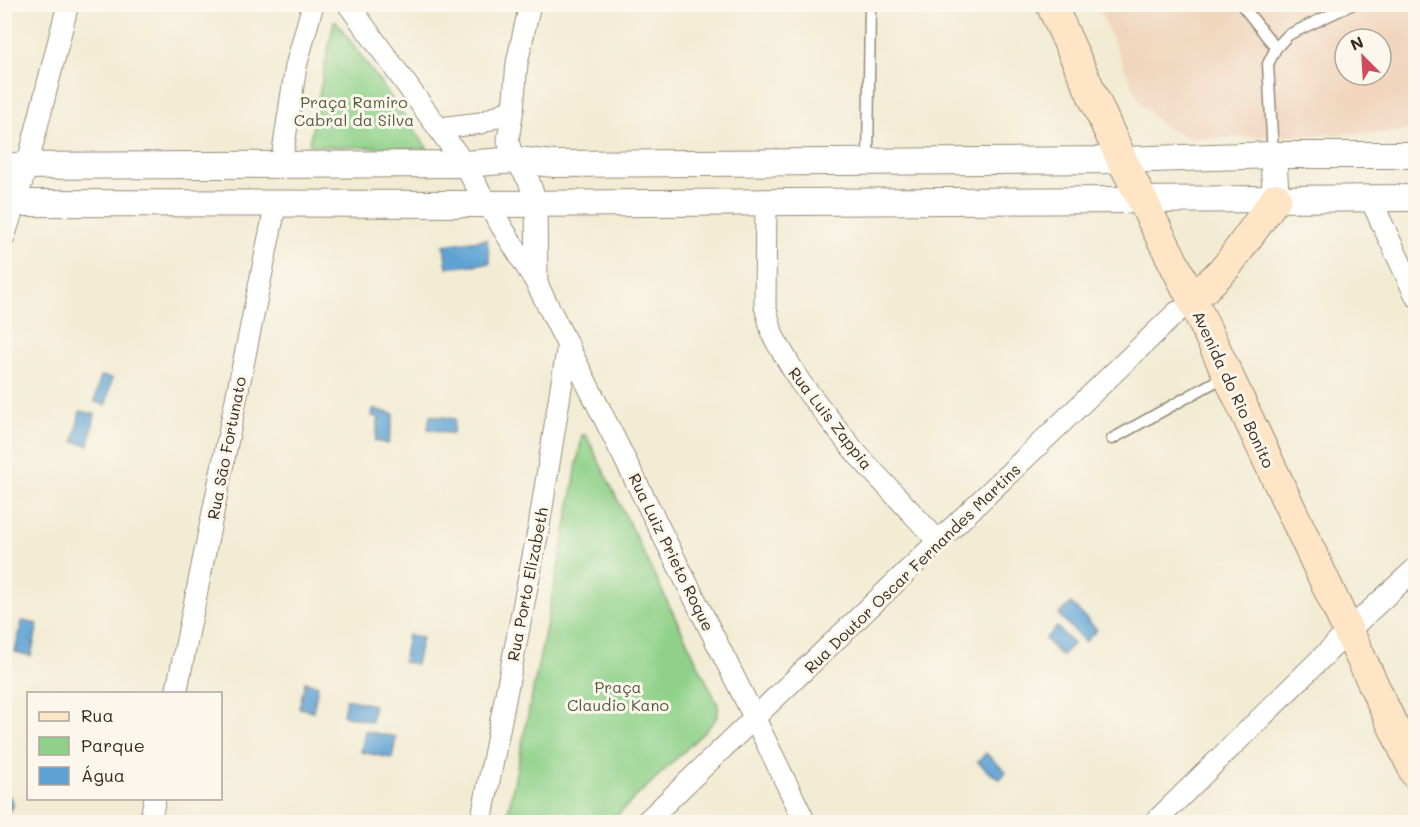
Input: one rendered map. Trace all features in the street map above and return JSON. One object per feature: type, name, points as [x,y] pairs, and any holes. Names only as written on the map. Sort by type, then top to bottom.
[{"type":"main road","name":"Avenida do Rio Bonito","points":[[1051,4],[1152,200],[1204,289],[1355,625],[1416,775]]},
{"type":"main road","name":"Avenida do Rio Bonito","points":[[1069,4],[1131,159]]},
{"type":"main road","points":[[1204,289],[1227,266],[1276,198]]},
{"type":"main road","name":"Avenida do Rio Bonito","points":[[1152,200],[1227,375],[1355,625],[1416,734]]},
{"type":"street","points":[[4,237],[16,166],[68,4]]},
{"type":"street","points":[[281,165],[296,66],[313,4]]},
{"type":"street","name":"Rua Luiz Prieto Roque","points":[[348,4],[440,128],[537,284],[805,822]]},
{"type":"street","name":"Rua Luiz Prieto Roque","points":[[530,4],[517,63],[513,109],[507,140],[511,152],[529,181],[536,203],[537,284]]},
{"type":"street","points":[[440,128],[481,123],[513,109]]},
{"type":"street","points":[[1274,155],[1276,198]]},
{"type":"street","points":[[16,166],[464,164],[517,160],[554,164],[1416,155]]},
{"type":"street","points":[[1370,198],[1416,296]]},
{"type":"street","points":[[9,203],[489,204],[1416,198]]},
{"type":"street","name":"Rua Luis Zappia","points":[[766,201],[765,306],[773,336],[800,382],[856,453],[939,542]]},
{"type":"street","name":"Rua São Fortunato","points":[[176,692],[276,203]]},
{"type":"street","name":"Rua Doutor Oscar Fernandes Martins","points":[[646,822],[1177,312]]},
{"type":"street","name":"Rua Porto Elizabeth","points":[[481,822],[539,526],[568,344]]},
{"type":"street","points":[[1155,822],[1416,568]]},
{"type":"street","points":[[150,822],[155,800]]},
{"type":"lane","points":[[1241,4],[1276,48]]},
{"type":"lane","points":[[1274,155],[1268,64],[1276,48],[1288,35],[1353,4]]},
{"type":"lane","points":[[868,161],[870,6]]},
{"type":"lane","points":[[1112,439],[1227,375]]},
{"type":"shaded area","points":[[1097,5],[1415,5],[1415,122],[1403,132],[1192,139],[1164,127],[1140,102]]},
{"type":"green space","name":"Praça Ramiro Cabral da Silva","points":[[334,21],[428,149],[313,146],[309,144]]},
{"type":"green space","name":"Praça Claudio Kano","points":[[582,435],[586,435],[590,443],[718,705],[718,713],[708,728],[610,822],[506,822],[565,534]]},
{"type":"water","points":[[487,239],[490,263],[447,268],[444,245]]},
{"type":"water","points":[[100,376],[112,378],[106,405],[95,402]]},
{"type":"water","points":[[373,409],[394,414],[388,444],[375,441],[379,418],[372,416]]},
{"type":"water","points":[[80,411],[95,414],[89,445],[74,442]]},
{"type":"water","points":[[430,415],[455,419],[453,434],[428,429]]},
{"type":"water","points":[[1071,603],[1097,630],[1085,642],[1059,615]]},
{"type":"water","points":[[22,621],[38,624],[31,656],[15,652]]},
{"type":"water","points":[[1057,627],[1073,644],[1061,656],[1045,639]]},
{"type":"water","points":[[408,635],[422,637],[416,664],[403,662]]},
{"type":"water","points":[[305,682],[318,685],[313,711],[299,708]]},
{"type":"water","points":[[346,699],[374,705],[371,722],[343,715]]},
{"type":"water","points":[[365,731],[396,737],[392,758],[361,752]]},
{"type":"water","points":[[986,753],[1006,772],[1000,779],[978,762]]},
{"type":"water","points":[[5,794],[11,798],[13,805],[5,816]]}]
